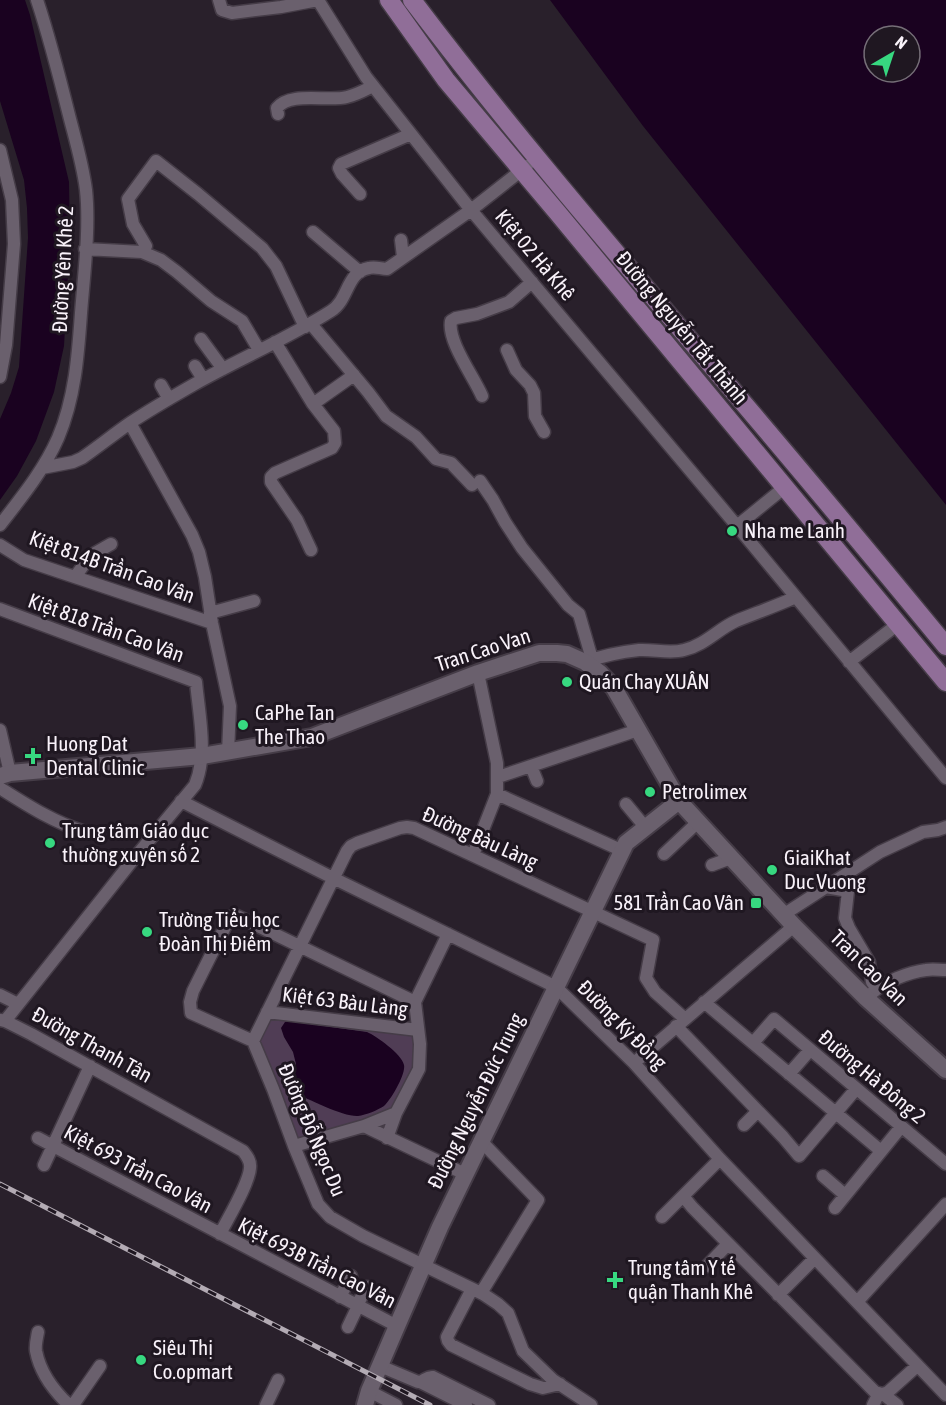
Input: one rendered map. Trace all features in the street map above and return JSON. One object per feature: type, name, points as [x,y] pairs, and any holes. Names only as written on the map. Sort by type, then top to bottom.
[{"type":"main road","name":"Đường Nguyễn Tất Thành","points":[[389,0],[446,80],[946,682]]},
{"type":"main road","name":"Đường Nguyễn Tất Thành","points":[[412,0],[472,79],[571,200],[946,646]]},
{"type":"main road","points":[[705,391],[721,376]]},
{"type":"main road","points":[[859,577],[877,562]]},
{"type":"main road","name":"Tran Cao Van","points":[[5,774],[228,753],[312,737],[478,673],[539,653],[567,654],[589,660],[614,687],[679,801],[788,921],[871,993],[946,1070]]},
{"type":"main road","name":"Đường Nguyễn Đức Trung","points":[[367,1398],[465,1174],[626,843],[679,801]]},
{"type":"street","name":"Đường Yên Khê 2","points":[[0,525],[26,492],[57,440],[72,396],[79,343],[87,207],[86,189],[56,64],[37,0]]},
{"type":"street","points":[[219,0],[222,10],[232,13],[318,0]]},
{"type":"street","name":"Kiệt 02 Hà Khê","points":[[318,0],[366,77],[471,210],[946,778]]},
{"type":"street","points":[[278,114],[279,105],[282,103],[312,98],[346,97],[373,86]]},
{"type":"street","points":[[360,194],[342,174],[339,168],[341,164],[411,134]]},
{"type":"street","points":[[0,150],[12,200],[14,244],[6,345],[0,377]]},
{"type":"street","points":[[42,468],[82,458],[130,423],[203,379],[308,326],[337,307],[348,285],[360,272],[374,267],[387,269],[471,210],[537,157]]},
{"type":"street","points":[[142,252],[146,246],[133,225],[128,199],[156,161],[262,248],[276,266],[308,326],[354,375],[386,416],[416,438],[436,459],[451,463],[493,500],[522,548],[568,605],[579,614],[589,660],[639,650],[671,652],[685,650],[704,642],[734,622],[796,597]]},
{"type":"street","points":[[313,232],[360,272]]},
{"type":"street","points":[[401,240],[403,257]]},
{"type":"street","points":[[85,249],[142,252],[161,260],[211,301],[242,321],[259,350]]},
{"type":"street","points":[[482,396],[454,342],[450,321],[509,302],[532,282]]},
{"type":"street","points":[[201,339],[223,369]]},
{"type":"street","points":[[275,342],[334,431],[335,443],[332,448],[275,473],[271,477],[271,482],[297,520],[311,550]]},
{"type":"street","points":[[507,350],[511,362],[534,393],[535,416],[544,432]]},
{"type":"street","points":[[195,366],[203,379]]},
{"type":"street","points":[[314,404],[354,375]]},
{"type":"street","points":[[161,385],[169,399]]},
{"type":"street","points":[[130,423],[192,535],[199,552],[230,706],[228,753]]},
{"type":"street","points":[[737,526],[785,487]]},
{"type":"street","points":[[75,577],[90,556],[111,544]]},
{"type":"street","name":"Kiệt 814B Trần Cao Vân","points":[[0,545],[24,560],[211,618]]},
{"type":"street","points":[[211,618],[254,601]]},
{"type":"street","name":"Kiệt 818 Trần Cao Vân","points":[[0,609],[196,682],[202,756]]},
{"type":"street","points":[[849,662],[898,624]]},
{"type":"street","points":[[473,855],[497,794],[498,777],[478,673]]},
{"type":"street","points":[[0,730],[5,774]]},
{"type":"street","points":[[498,777],[638,730]]},
{"type":"street","name":"Đường Thanh Tân","points":[[202,756],[195,785],[3,1020],[238,1147],[248,1156],[250,1169],[247,1181],[220,1234]]},
{"type":"street","points":[[531,766],[537,781]]},
{"type":"street","points":[[0,788],[45,816],[65,826],[85,832]]},
{"type":"street","points":[[497,794],[622,851]]},
{"type":"street","name":"Đường Kỳ Đồng","points":[[181,801],[556,987],[634,1063],[720,1159],[946,1395]]},
{"type":"street","points":[[626,804],[646,828]]},
{"type":"street","points":[[664,854],[698,822]]},
{"type":"street","name":"Đường Bàu Làng","points":[[253,1041],[347,850],[351,846],[407,827],[414,828],[473,855],[653,940],[646,978],[680,1022]]},
{"type":"street","points":[[634,1063],[704,1002],[826,887],[880,852],[922,832],[946,827]]},
{"type":"street","points":[[712,865],[730,858]]},
{"type":"street","points":[[826,887],[848,891],[845,918],[869,962],[871,993]]},
{"type":"street","points":[[253,1041],[190,1013],[193,991],[230,916],[236,915],[415,1002]]},
{"type":"street","points":[[387,1138],[396,1113],[419,1069],[420,1044],[415,1002],[448,934]]},
{"type":"street","points":[[871,993],[886,982],[925,970],[946,970]]},
{"type":"street","points":[[0,995],[18,1004]]},
{"type":"street","points":[[704,1002],[881,1151]]},
{"type":"street","name":"Kiệt 63 Bàu Làng","points":[[267,1012],[418,1030]]},
{"type":"street","name":"Đường Hà Đông 2","points":[[753,1043],[774,1019],[946,1164]]},
{"type":"street","points":[[680,1022],[798,1156],[856,1089]]},
{"type":"street","name":"Đường Đỗ Ngọc Du","points":[[253,1041],[318,1204],[330,1216],[363,1236],[498,1304],[507,1313],[523,1352],[560,1384],[591,1405]]},
{"type":"street","points":[[789,1074],[810,1050]]},
{"type":"street","points":[[44,1166],[90,1066]]},
{"type":"street","points":[[744,1125],[758,1111]]},
{"type":"street","points":[[294,1146],[363,1126],[396,1113]]},
{"type":"street","points":[[363,1126],[465,1174]]},
{"type":"street","points":[[835,1208],[901,1127]]},
{"type":"street","name":"Kiệt 693 Trần Cao Vân","points":[[39,1138],[220,1234]]},
{"type":"street","points":[[481,1141],[538,1200],[447,1338],[451,1345],[530,1384],[543,1388],[560,1384]]},
{"type":"street","points":[[662,1217],[720,1159]]},
{"type":"street","points":[[823,1176],[845,1196]]},
{"type":"street","points":[[683,1196],[876,1393],[897,1405]]},
{"type":"street","points":[[857,1302],[946,1204]]},
{"type":"street","name":"Kiệt 693B Trần Cao Vân","points":[[220,1234],[397,1326]]},
{"type":"street","points":[[707,1266],[728,1244]]},
{"type":"street","points":[[778,1295],[815,1258]]},
{"type":"street","points":[[340,1297],[351,1276]]},
{"type":"street","points":[[348,1327],[367,1287]]},
{"type":"street","points":[[38,1332],[35,1349],[44,1374],[59,1396],[69,1405]]},
{"type":"street","points":[[73,1405],[100,1366]]},
{"type":"street","points":[[381,1366],[466,1405]]},
{"type":"street","points":[[873,1405],[878,1396],[888,1392],[918,1366]]},
{"type":"street","points":[[420,1382],[433,1377],[489,1405]]},
{"type":"street","points":[[266,1405],[278,1380]]},
{"type":"street","points":[[367,1398],[396,1405]]},
{"type":"shaded area","points":[[0,0],[25,0],[30,15],[69,182],[70,239],[64,346],[54,392],[36,441],[17,476],[0,500],[0,419],[19,367],[28,238],[24,180],[0,101]]},
{"type":"shaded area","points":[[550,0],[946,0],[946,505],[643,126]]},
{"type":"shaded area","points":[[271,1013],[412,1031],[415,1062],[400,1104],[392,1111],[303,1141],[298,1138],[257,1041]]},
{"type":"shaded area","points":[[288,1021],[367,1032],[388,1046],[399,1056],[404,1069],[387,1103],[368,1113],[352,1116],[294,1092],[292,1089],[296,1064],[293,1052],[281,1028]]},
{"type":"railway","points":[[0,1184],[430,1405]]},
{"type":"place","name":"Nha me Lanh","points":[[732,531]]},
{"type":"place","name":"Quán Chay XUÂN","points":[[567,682]]},
{"type":"place","name":"CaPhe Tan The Thao","points":[[243,725]]},
{"type":"place","name":"Huong Dat Dental Clinic","points":[[33,756]]},
{"type":"place","name":"Petrolimex","points":[[650,792]]},
{"type":"place","name":"Trung tâm Giáo dục thường xuyên số 2","points":[[50,843]]},
{"type":"place","name":"GiaiKhat Duc Vuong","points":[[772,870]]},
{"type":"place","name":"581 Trần Cao Vân","points":[[756,903]]},
{"type":"place","name":"Trường Tiểu học Đoàn Thị Điểm","points":[[147,932]]},
{"type":"place","name":"Trung tâm Y tế quận Thanh Khê","points":[[615,1280]]},
{"type":"place","name":"Siêu Thị Co.opmart","points":[[141,1360]]}]
